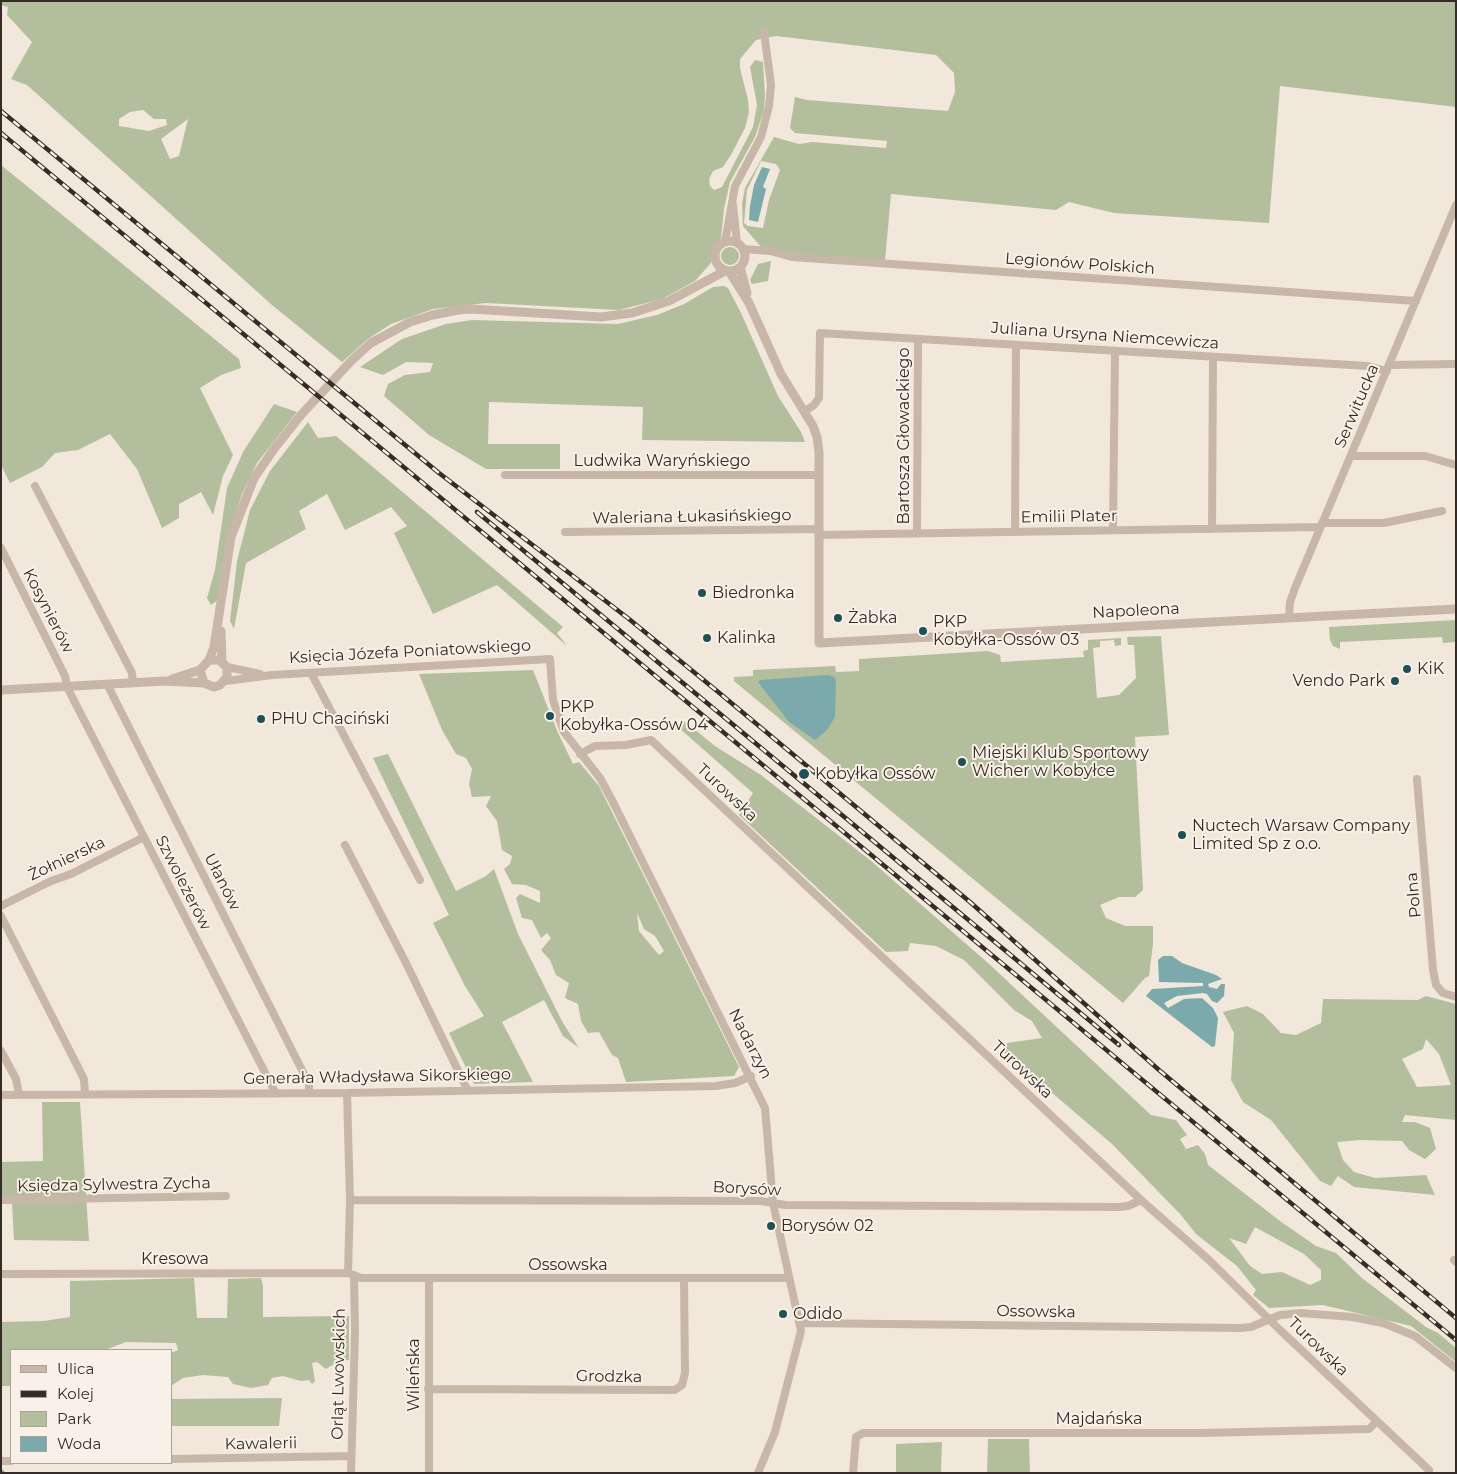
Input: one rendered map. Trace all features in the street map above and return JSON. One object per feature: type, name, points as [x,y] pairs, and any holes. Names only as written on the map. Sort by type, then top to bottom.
[{"type":"street","points":[[696,286],[716,262],[716,250],[725,242],[732,198],[739,176],[761,137],[767,118],[770,85],[764,32]]},
{"type":"street","points":[[165,681],[200,670],[209,660],[222,610],[232,537],[246,495],[264,462],[301,415],[352,360],[371,344],[401,326],[445,312],[471,309],[589,316],[620,315],[656,306],[727,271],[740,267],[745,260],[740,246],[732,198]]},
{"type":"street","name":"Serwitucka","points":[[1289,618],[1290,602],[1321,525],[1456,205]]},
{"type":"street","points":[[725,242],[740,246]]},
{"type":"street","name":"Legionów Polskich","points":[[740,246],[770,250],[792,257],[1416,301]]},
{"type":"street","points":[[716,262],[727,271],[750,303]]},
{"type":"street","points":[[740,267],[750,303],[778,368],[817,437],[818,532]]},
{"type":"street","name":"Juliana Ursyna Niemcewicza","points":[[804,412],[814,405],[819,398],[820,333],[1388,368],[1456,364]]},
{"type":"street","name":"Bartosza Głowackiego","points":[[916,533],[918,339]]},
{"type":"street","points":[[1016,345],[1016,532]]},
{"type":"street","points":[[1114,530],[1115,351]]},
{"type":"street","points":[[1212,529],[1213,357]]},
{"type":"street","points":[[1351,456],[1425,456],[1456,465]]},
{"type":"street","name":"Ludwika Waryńskiego","points":[[505,475],[818,475]]},
{"type":"street","points":[[35,486],[132,673],[133,683]]},
{"type":"street","name":"Emilii Plater","points":[[818,532],[916,533],[1212,529],[1384,523],[1442,510]]},
{"type":"street","name":"Waleriana Łukasińskiego","points":[[565,532],[818,532]]},
{"type":"street","name":"Napoleona","points":[[818,532],[819,643],[1456,608]]},
{"type":"street","name":"Kosynierów","points":[[1,548],[65,676],[67,687]]},
{"type":"street","points":[[1,690],[165,681],[204,683],[217,686],[226,681],[222,610]]},
{"type":"street","name":"Księcia Józefa Poniatowskiego","points":[[226,681],[311,673],[550,659]]},
{"type":"street","name":"Nadarzyn","points":[[550,659],[553,700],[564,732],[600,778],[612,800],[751,1076],[765,1108],[772,1203],[800,1323],[800,1341],[775,1432],[758,1473]]},
{"type":"street","points":[[209,660],[224,665]]},
{"type":"street","name":"Księcia Józefa Poniatowskiego","points":[[224,665],[272,676]]},
{"type":"street","points":[[200,670],[204,683]]},
{"type":"street","points":[[311,673],[420,880]]},
{"type":"street","name":"Ułanów","points":[[106,684],[309,1084],[309,1092]]},
{"type":"street","name":"Szwoleżerów","points":[[67,687],[275,1092]]},
{"type":"street","name":"Turowska","points":[[580,754],[595,746],[626,745],[651,740],[1141,1200],[1209,1260],[1376,1422],[1429,1470]]},
{"type":"street","name":"Polna","points":[[1417,779],[1433,970],[1436,985],[1443,993],[1456,998]]},
{"type":"street","name":"Żołnierska","points":[[1,906],[51,881],[71,874],[144,837]]},
{"type":"street","points":[[345,845],[468,1089]]},
{"type":"street","points":[[1,916],[84,1079],[85,1094]]},
{"type":"street","points":[[1,1051],[16,1079],[20,1094]]},
{"type":"street","name":"Generała Władysława Sikorskiego","points":[[1,1095],[347,1093],[468,1089],[716,1086],[735,1083],[751,1076]]},
{"type":"street","name":"Orląt Lwowskich","points":[[347,1093],[351,1274],[355,1332],[351,1473]]},
{"type":"street","name":"Księdza Sylwestra Zycha","points":[[1,1200],[226,1196]]},
{"type":"street","name":"Borysów","points":[[350,1200],[1119,1207],[1128,1206],[1141,1200]]},
{"type":"street","name":"Kresowa","points":[[1,1274],[351,1274]]},
{"type":"street","name":"Ossowska","points":[[351,1274],[361,1278],[788,1278]]},
{"type":"street","name":"Wileńska","points":[[428,1278],[428,1471]]},
{"type":"street","name":"Grodzka","points":[[428,1388],[675,1390],[682,1385],[685,1372],[684,1278]]},
{"type":"street","name":"Ossowska","points":[[800,1323],[1241,1328],[1251,1327],[1280,1315],[1300,1313],[1352,1317],[1383,1323],[1415,1336],[1456,1368]]},
{"type":"street","name":"Majdańska","points":[[853,1473],[856,1437],[860,1433],[1202,1433],[1369,1429],[1376,1422]]},
{"type":"street","name":"Kawalerii","points":[[172,1459],[351,1456]]},
{"type":"green space","points":[[1,1],[1456,1],[1456,107],[1280,86],[1269,223],[1114,213],[1069,202],[1056,210],[891,194],[885,261],[795,255],[761,247],[743,226],[742,204],[745,188],[774,137],[799,144],[812,142],[886,148],[887,141],[795,133],[790,128],[795,97],[807,100],[948,111],[955,92],[954,73],[936,55],[776,36],[756,40],[740,59],[740,68],[749,112],[745,128],[723,167],[713,171],[709,179],[710,186],[714,190],[722,187],[753,127],[757,105],[750,67],[755,60],[763,62],[764,110],[755,137],[730,182],[724,209],[721,238],[713,248],[711,263],[695,281],[662,299],[619,310],[486,303],[433,309],[391,324],[368,339],[342,362],[272,305],[27,85],[11,79],[32,42],[7,15],[8,7],[1,5]],"holes":[[[143,110],[154,119],[166,119],[167,125],[149,131],[119,126],[119,119],[130,112]],[[188,119],[179,156],[170,159],[161,139]],[[761,161],[776,164],[780,170],[769,200],[763,228],[748,226],[744,223],[747,190]]]},
{"type":"green space","points":[[1,165],[239,359],[241,368],[221,375],[200,388],[233,455],[223,476],[213,515],[201,492],[179,504],[179,518],[162,528],[137,469],[110,434],[78,450],[55,453],[42,467],[10,483],[1,465]]},
{"type":"green space","points":[[730,247],[736,250],[739,256],[736,262],[730,265],[724,262],[721,256],[724,250]]},
{"type":"green space","points":[[771,261],[768,281],[752,284],[750,280],[758,264]]},
{"type":"green space","points":[[724,286],[728,288],[741,313],[778,396],[801,432],[805,442],[642,440],[643,407],[489,402],[488,444],[560,444],[560,469],[486,469],[429,435],[384,396],[388,384],[405,375],[430,372],[433,363],[406,362],[383,375],[360,367],[402,339],[446,324],[472,320],[618,324],[657,315],[684,304],[713,287]]},
{"type":"green space","points":[[274,404],[297,412],[257,463],[242,494],[225,549],[218,600],[211,605],[207,598],[215,570],[227,488],[243,452]]},
{"type":"green space","points":[[308,422],[318,438],[336,436],[563,627],[557,633],[567,646],[497,585],[433,614],[394,533],[407,526],[391,507],[345,530],[327,494],[299,511],[306,529],[246,563],[234,629],[230,621],[237,561],[250,510],[270,471]]},
{"type":"green space","points":[[1456,620],[1456,642],[1443,643],[1442,637],[1340,642],[1340,649],[1333,646],[1330,640],[1329,627]]},
{"type":"green space","name":"Miejski Klub Sportowy Wicher w Kobyłce","points":[[1161,636],[1169,735],[1135,737],[1143,890],[1135,897],[1119,897],[1100,905],[1106,918],[1125,926],[1153,926],[1149,976],[1123,1003],[734,681],[734,677],[753,676],[753,670],[835,666],[836,672],[859,671],[859,659],[988,651],[1000,655],[1001,662],[1084,657],[1083,651],[1088,650],[1088,640],[1121,638],[1121,645],[1115,646],[1114,640],[1100,641],[1100,647],[1093,648],[1097,698],[1119,695],[1136,678],[1134,645],[1128,645],[1127,637]]},
{"type":"green space","points":[[533,670],[558,733],[573,764],[579,762],[599,786],[739,1067],[734,1076],[626,1082],[618,1058],[612,1055],[599,1032],[588,1033],[581,1021],[578,1004],[565,998],[569,983],[556,975],[550,960],[541,950],[551,938],[547,933],[541,938],[532,920],[522,918],[516,898],[520,894],[540,903],[540,891],[526,885],[512,884],[504,869],[510,864],[512,856],[502,850],[497,821],[486,806],[491,796],[472,797],[469,784],[472,769],[466,758],[456,754],[442,730],[419,674]],"holes":[[[637,913],[644,929],[655,936],[664,951],[659,955],[639,931]]]},
{"type":"green space","points":[[684,721],[715,746],[761,775],[870,860],[988,963],[1151,1115],[1176,1120],[1187,1135],[1180,1139],[1186,1149],[1198,1145],[1205,1154],[1208,1165],[1280,1221],[1316,1246],[1336,1253],[1362,1278],[1426,1327],[1438,1333],[1456,1348],[1456,1362],[1411,1326],[1323,1305],[1269,1308],[1253,1295],[1256,1290],[1237,1266],[1196,1234],[1181,1215],[1112,1144],[1003,1051],[1007,1043],[1042,1038],[1032,1021],[1014,1010],[964,960],[936,946],[910,943],[908,951],[886,952],[739,815],[753,793],[679,728]],"holes":[[[1255,1227],[1304,1254],[1321,1270],[1321,1280],[1310,1285],[1282,1272],[1262,1274],[1250,1266],[1229,1238],[1246,1244]]]},
{"type":"green space","points":[[388,754],[456,891],[486,876],[494,869],[518,934],[563,1023],[579,1048],[563,1036],[544,1000],[502,1022],[533,1082],[474,1084],[449,1033],[484,1016],[465,986],[433,923],[449,915],[373,758]]},
{"type":"green space","points":[[1426,996],[1456,1004],[1456,1120],[1405,1115],[1402,1122],[1415,1122],[1430,1128],[1436,1149],[1425,1159],[1409,1150],[1402,1141],[1360,1140],[1337,1142],[1343,1160],[1354,1172],[1375,1178],[1426,1175],[1435,1195],[1354,1187],[1338,1176],[1331,1186],[1320,1181],[1271,1120],[1243,1102],[1231,1080],[1234,1033],[1223,1012],[1247,1006],[1263,1014],[1281,1033],[1296,1035],[1321,1023],[1323,999],[1418,1000]],"holes":[[[1426,1039],[1439,1054],[1451,1085],[1417,1087],[1402,1059],[1423,1049]]]},
{"type":"green space","points":[[42,1102],[80,1102],[89,1241],[14,1240],[12,1203],[1,1204],[1,1162],[43,1161]]},
{"type":"green space","points":[[194,1278],[197,1318],[227,1318],[228,1279],[261,1278],[263,1286],[263,1317],[349,1316],[349,1360],[339,1361],[326,1369],[317,1362],[312,1363],[315,1381],[312,1384],[309,1380],[301,1381],[283,1376],[272,1378],[268,1385],[251,1388],[233,1384],[228,1377],[203,1375],[183,1378],[172,1385],[172,1353],[178,1350],[176,1343],[126,1342],[108,1349],[10,1349],[10,1386],[1,1386],[1,1322],[44,1321],[70,1317],[70,1281]]},
{"type":"green space","points":[[282,1398],[279,1426],[172,1426],[172,1399]]},
{"type":"green space","points":[[988,1439],[1029,1439],[1030,1473],[987,1473]]},
{"type":"green space","points":[[942,1442],[941,1473],[896,1473],[896,1444]]},
{"type":"water","points":[[762,167],[770,169],[763,187],[766,189],[758,222],[749,220],[750,206],[754,185]]},
{"type":"water","points":[[827,675],[834,677],[836,680],[835,717],[827,730],[815,740],[789,722],[758,682],[760,680]]},
{"type":"water","points":[[1163,956],[1172,956],[1182,963],[1222,979],[1208,984],[1209,987],[1217,989],[1221,984],[1225,984],[1224,996],[1217,1003],[1212,1001],[1207,994],[1203,993],[1177,996],[1164,1003],[1168,1008],[1184,999],[1202,998],[1213,1008],[1218,1018],[1215,1046],[1212,1047],[1146,996],[1152,989],[1203,986],[1203,983],[1159,982],[1158,960]]},
{"type":"waterway","points":[[1,1470],[4,1473]]},
{"type":"railway","points":[[1,111],[439,473],[629,619],[717,691],[970,902],[1159,1070],[1456,1318]]},
{"type":"railway","points":[[1,133],[1456,1340]]},
{"type":"railway","points":[[477,512],[1119,1045]]},
{"type":"place","name":"Biedronka","points":[[702,593]]},
{"type":"place","name":"Żabka","points":[[838,618]]},
{"type":"place","name":"PKP Kobyłka-Ossów 03","points":[[923,631]]},
{"type":"place","name":"Kalinka","points":[[707,638]]},
{"type":"place","name":"KiK","points":[[1407,669]]},
{"type":"place","name":"Vendo Park","points":[[1395,681]]},
{"type":"place","name":"PKP Kobyłka-Ossów 04","points":[[550,716]]},
{"type":"place","name":"PHU Chaciński","points":[[261,719]]},
{"type":"place","name":"Miejski Klub Sportowy Wicher w Kobyłce","points":[[962,762]]},
{"type":"place","name":"Kobyłka Ossów","points":[[804,774]]},
{"type":"place","name":"Nuctech Warsaw Company Limited Sp z o.o.","points":[[1182,835]]},
{"type":"place","name":"Borysów 02","points":[[771,1226]]},
{"type":"place","name":"Odido","points":[[783,1314]]}]
